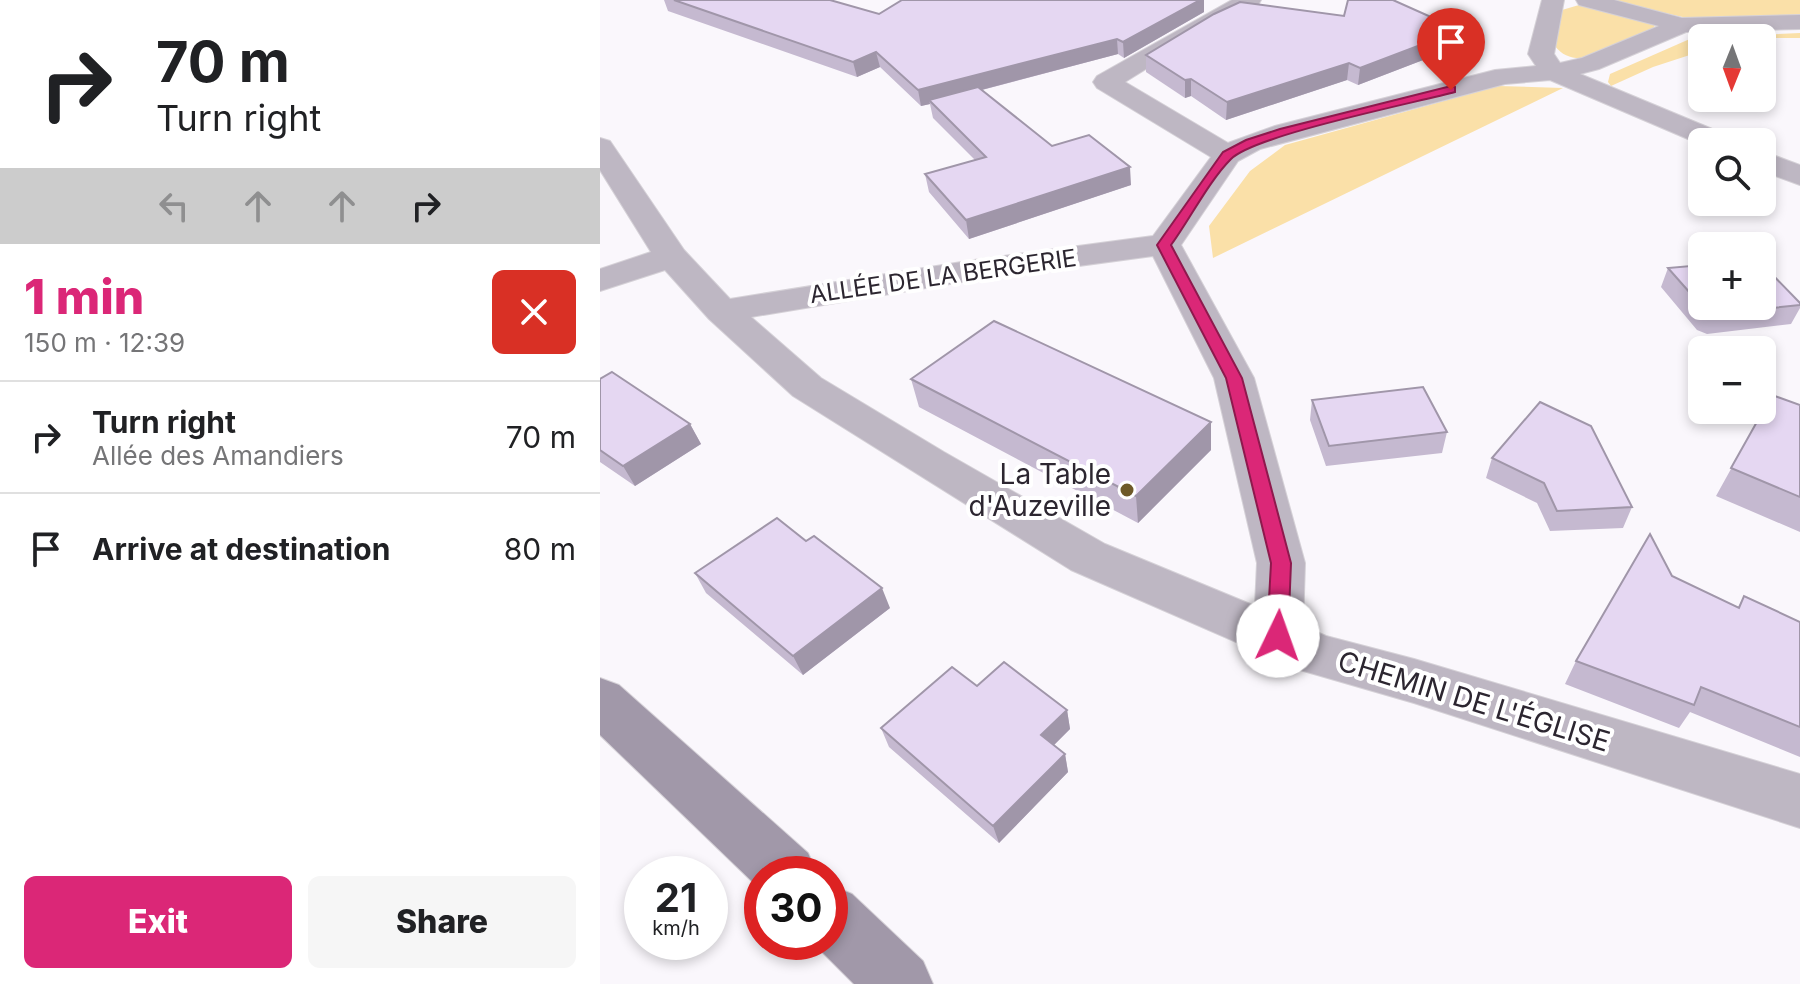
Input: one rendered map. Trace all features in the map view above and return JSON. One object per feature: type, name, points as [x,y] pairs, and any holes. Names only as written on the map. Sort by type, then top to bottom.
[{"type":"street","points":[[1228,155],[1106,82],[1204,23],[1250,0]]},
{"type":"street","points":[[1553,0],[1541,54],[1553,72],[1688,129]]},
{"type":"street","points":[[1587,0],[1682,25],[1800,22]]},
{"type":"street","points":[[1278,636],[1281,563],[1234,378],[1164,245],[1228,155],[1250,143],[1504,76],[1553,72],[1590,64],[1682,25]]},
{"type":"street","name":"CHEMIN DE L'ÉGLISE","points":[[600,147],[671,257],[722,311],[807,387],[1088,557],[1318,655],[1414,681],[1800,801]]},
{"type":"street","points":[[1776,166],[1800,176]]},
{"type":"street","name":"ALLÉE DE LA BERGERIE","points":[[722,311],[974,270],[1164,245]]},
{"type":"street","points":[[600,281],[671,257]]},
{"type":"street","points":[[600,701],[768,856]]},
{"type":"street","points":[[848,933],[900,984]]},
{"type":"shaded area","points":[[1608,0],[1800,0],[1800,17],[1687,18]]},
{"type":"shaded area","points":[[1579,5],[1650,21],[1655,26],[1601,54],[1576,58],[1564,54],[1555,46],[1562,10]]},
{"type":"shaded area","points":[[1800,33],[1800,38],[1776,38],[1776,34]]},
{"type":"shaded area","points":[[1688,40],[1688,56],[1611,86],[1608,82],[1610,74]]},
{"type":"shaded area","points":[[1498,86],[1563,88],[1213,258],[1209,226],[1250,171],[1285,145]]},
{"type":"building","points":[[674,0],[830,0],[879,14],[902,0],[1200,0],[1123,42],[1117,39],[918,90],[876,52],[853,62]]},
{"type":"building","points":[[1348,0],[1393,0],[1460,30],[1360,68],[1349,63],[1227,102],[1146,55],[1240,2],[1344,16]]},
{"type":"building","points":[[978,87],[1052,146],[1089,135],[1130,167],[966,220],[925,174],[986,157],[929,100]]},
{"type":"building","points":[[1688,266],[1688,291],[1668,268]]},
{"type":"building","points":[[1776,278],[1800,303],[1776,308]]},
{"type":"building","points":[[994,321],[1211,422],[1136,496],[911,379]]},
{"type":"building","points":[[612,372],[690,424],[623,466],[600,450],[600,379]]},
{"type":"building","points":[[1423,387],[1447,432],[1329,446],[1312,400]]},
{"type":"building","points":[[1776,396],[1800,405],[1800,497],[1731,468],[1756,424],[1776,424]]},
{"type":"building","points":[[1540,402],[1591,426],[1632,507],[1557,511],[1544,483],[1492,458]]},
{"type":"building","points":[[777,518],[806,541],[814,536],[882,588],[793,656],[695,573]]},
{"type":"building","points":[[1650,534],[1672,576],[1739,608],[1744,596],[1800,622],[1800,727],[1701,687],[1694,705],[1576,661]]},
{"type":"building","points":[[1004,662],[1067,710],[1041,735],[1065,754],[993,826],[881,728],[952,667],[977,686]]},
{"type":"place","name":"La Table d'Auzeville","points":[[1127,490]]},
{"type":"route","points":[[1278,636],[1281,563],[1234,378],[1164,245],[1228,155],[1250,143],[1451,90]]}]
